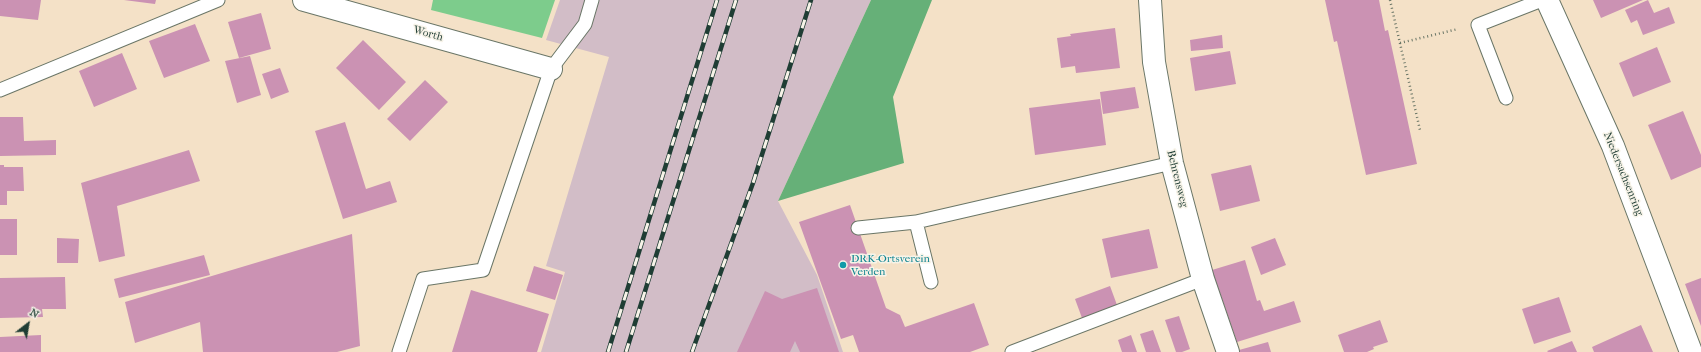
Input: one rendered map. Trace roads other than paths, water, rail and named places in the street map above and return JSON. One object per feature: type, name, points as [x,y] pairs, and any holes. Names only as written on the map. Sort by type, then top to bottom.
[{"type":"street","name":"Worth","points":[[304,0],[552,69]]},
{"type":"street","name":"Behrensweg","points":[[1150,0],[1154,62],[1172,163],[1203,278],[1228,352]]},
{"type":"street","name":"Niedersachsenring","points":[[1547,0],[1613,146],[1691,352]]},
{"type":"lane","points":[[0,90],[218,0]]},
{"type":"lane","points":[[399,352],[423,279],[483,270],[552,69],[585,24],[592,0]]},
{"type":"lane","points":[[1506,98],[1478,25],[1542,0]]},
{"type":"lane","points":[[858,228],[916,222],[1172,163]]},
{"type":"lane","points":[[916,222],[931,282]]},
{"type":"lane","points":[[1012,352],[1203,278]]},
{"type":"railway","points":[[608,352],[717,0]]},
{"type":"railway","points":[[626,352],[736,0]]},
{"type":"railway","points":[[692,352],[753,183],[811,0]]},
{"type":"place","name":"DRK-Ortsverein Verden","points":[[843,265]]}]
